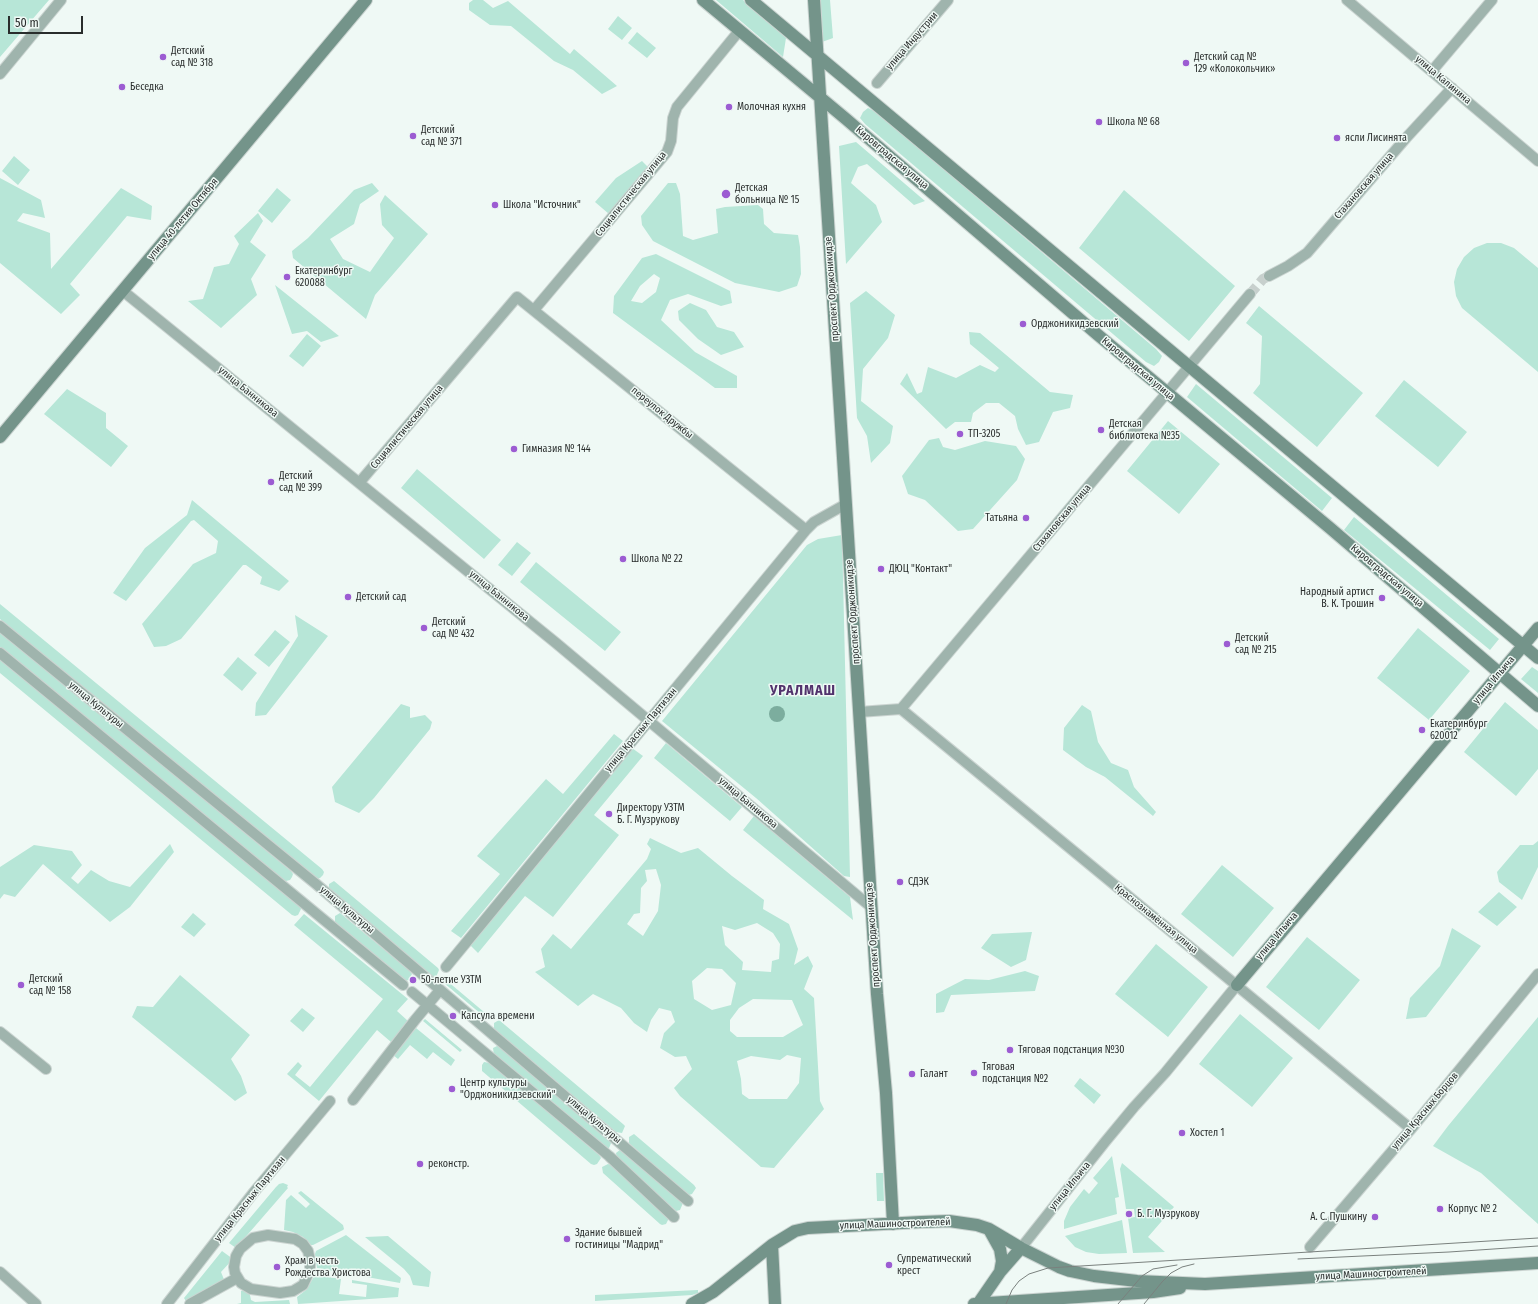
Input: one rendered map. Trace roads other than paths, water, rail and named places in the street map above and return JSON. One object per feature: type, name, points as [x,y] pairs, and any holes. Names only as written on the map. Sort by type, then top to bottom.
[{"type":"main road","name":"улица 40-летия Октября","points":[[0,437],[366,0]]},
{"type":"main road","name":"Кировградская улица","points":[[703,0],[1167,393],[1336,533],[1538,706]]},
{"type":"main road","points":[[751,0],[1538,658]]},
{"type":"main road","name":"проспект Орджоникидзе","points":[[814,0],[871,907],[886,1093],[893,1224]]},
{"type":"main road","name":"улица Ильича","points":[[1237,985],[1538,628]]},
{"type":"main road","name":"улица Машиностроителей","points":[[692,1304],[713,1292],[772,1244],[788,1234],[801,1229],[949,1221],[977,1225],[1059,1267],[1080,1274],[1137,1281],[1205,1284]]},
{"type":"main road","points":[[989,1230],[1000,1249],[1002,1261],[1000,1272]]},
{"type":"main road","points":[[772,1244],[775,1304]]},
{"type":"main road","points":[[978,1304],[1000,1272],[1021,1248]]},
{"type":"main road","name":"улица Машиностроителей","points":[[974,1304],[1153,1292],[1205,1284],[1538,1263]]},
{"type":"street","points":[[0,74],[61,0]]},
{"type":"street","name":"улица Индустрии","points":[[877,83],[948,0]]},
{"type":"street","name":"улица Калинина","points":[[1347,0],[1538,160]]},
{"type":"street","points":[[1432,71],[1492,0]]},
{"type":"street","name":"Социалистическая улица","points":[[534,310],[667,152],[673,118],[677,107],[739,31]]},
{"type":"street","name":"Стахановская улица","points":[[1269,276],[1288,266],[1307,253],[1406,138],[1452,88]]},
{"type":"street","name":"улица Банникова","points":[[123,290],[649,721],[871,907]]},
{"type":"street","name":"Стахановская улица","points":[[902,709],[1250,294]]},
{"type":"street","name":"Социалистическая улица","points":[[359,483],[517,297]]},
{"type":"street","name":"переулок Дружбы","points":[[517,297],[806,530]]},
{"type":"street","name":"улица Красных Партизан","points":[[446,967],[806,530],[814,522],[846,504]]},
{"type":"street","name":"улица Культуры","points":[[0,626],[316,884],[688,1201]]},
{"type":"street","name":"улица Культуры","points":[[0,653],[403,985]]},
{"type":"street","points":[[859,712],[902,709]]},
{"type":"street","name":"Краснознамённая улица","points":[[902,709],[1411,1129]]},
{"type":"street","name":"улица Красных Борцов","points":[[1310,1247],[1411,1129],[1538,974]]},
{"type":"street","name":"улица Ильича","points":[[1021,1248],[1134,1107],[1165,1073],[1237,985]]},
{"type":"street","points":[[353,1100],[440,990]]},
{"type":"street","name":"улица Культуры","points":[[412,992],[609,1156],[674,1217]]},
{"type":"street","points":[[0,1032],[46,1070]]},
{"type":"street","name":"улица Красных Партизан","points":[[170,1302],[254,1192],[330,1101]]},
{"type":"street","points":[[268,1235],[294,1239],[303,1244],[309,1256],[311,1266],[309,1275],[303,1284],[293,1291],[280,1293],[257,1290],[245,1286],[238,1278],[234,1267],[237,1252],[244,1244],[258,1236],[268,1235]]},
{"type":"street","points":[[0,1272],[36,1304]]},
{"type":"street","points":[[190,1304],[238,1278]]},
{"type":"tunnel","points":[[1250,294],[1263,279],[1269,276]]},
{"type":"tram line","points":[[1006,1304],[1012,1290],[1019,1281],[1029,1274],[1048,1268],[1538,1238]]},
{"type":"tram line","points":[[1298,1259],[1538,1246]]},
{"type":"tram line","points":[[1144,1304],[1171,1273],[1182,1267],[1194,1264]]},
{"type":"tram line","points":[[1118,1304],[1142,1276],[1153,1269],[1177,1265]]},
{"type":"place","name":"Детский сад № 318","points":[[163,57]]},
{"type":"place","name":"Детский сад № 129 «Колокольчик»","points":[[1186,63]]},
{"type":"place","name":"Беседка","points":[[122,87]]},
{"type":"place","name":"Молочная кухня","points":[[729,107]]},
{"type":"place","name":"Школа № 68","points":[[1099,122]]},
{"type":"place","name":"Детский сад № 371","points":[[413,136]]},
{"type":"place","name":"ясли Лисинята","points":[[1337,138]]},
{"type":"place","name":"Детская больница № 15","points":[[726,194]]},
{"type":"place","name":"Школа \"Источник\"","points":[[495,205]]},
{"type":"place","name":"Екатеринбург 620088","points":[[287,277]]},
{"type":"place","name":"Орджоникидзевский","points":[[1023,324]]},
{"type":"place","name":"Детская библиотека №35","points":[[1101,430]]},
{"type":"place","name":"ТП-3205","points":[[960,434]]},
{"type":"place","name":"Гимназия № 144","points":[[514,449]]},
{"type":"place","name":"Детский сад № 399","points":[[271,482]]},
{"type":"place","name":"Татьяна","points":[[1026,518]]},
{"type":"place","name":"Школа № 22","points":[[623,559]]},
{"type":"place","name":"ДЮЦ \"Контакт\"","points":[[881,569]]},
{"type":"place","name":"Детский сад","points":[[348,597]]},
{"type":"place","name":"Народный артист В. К. Трошин","points":[[1382,598]]},
{"type":"place","name":"Детский сад № 432","points":[[424,628]]},
{"type":"place","name":"Детский сад № 215","points":[[1227,644]]},
{"type":"place","name":"Екатеринбург 620012","points":[[1422,730]]},
{"type":"place","name":"Директору УЗТМ Б. Г. Музрукову","points":[[609,814]]},
{"type":"place","name":"СДЭК","points":[[900,882]]},
{"type":"place","name":"50-летие УЗТМ","points":[[413,980]]},
{"type":"place","name":"Детский сад № 158","points":[[21,985]]},
{"type":"place","name":"Капсула времени","points":[[453,1016]]},
{"type":"place","name":"Тяговая подстанция №30","points":[[1010,1050]]},
{"type":"place","name":"Тяговая подстанция №2","points":[[974,1073]]},
{"type":"place","name":"Галант","points":[[912,1074]]},
{"type":"place","name":"Центр культуры \"Орджоникидзевский\"","points":[[452,1089]]},
{"type":"place","name":"Хостел 1","points":[[1182,1133]]},
{"type":"place","name":"реконстр.","points":[[420,1164]]},
{"type":"place","name":"Корпус № 2","points":[[1440,1209]]},
{"type":"place","name":"Б. Г. Музрукову","points":[[1129,1214]]},
{"type":"place","name":"А. С. Пушкину","points":[[1375,1217]]},
{"type":"place","name":"Здание бывшей гостиницы \"Мадрид\"","points":[[567,1239]]},
{"type":"place","name":"Супрематический крест","points":[[889,1265]]},
{"type":"place","name":"Храм в честь Рождества Христова","points":[[277,1267]]},
{"type":"district","name":"УРАЛМАШ","points":[[803,691]]}]
